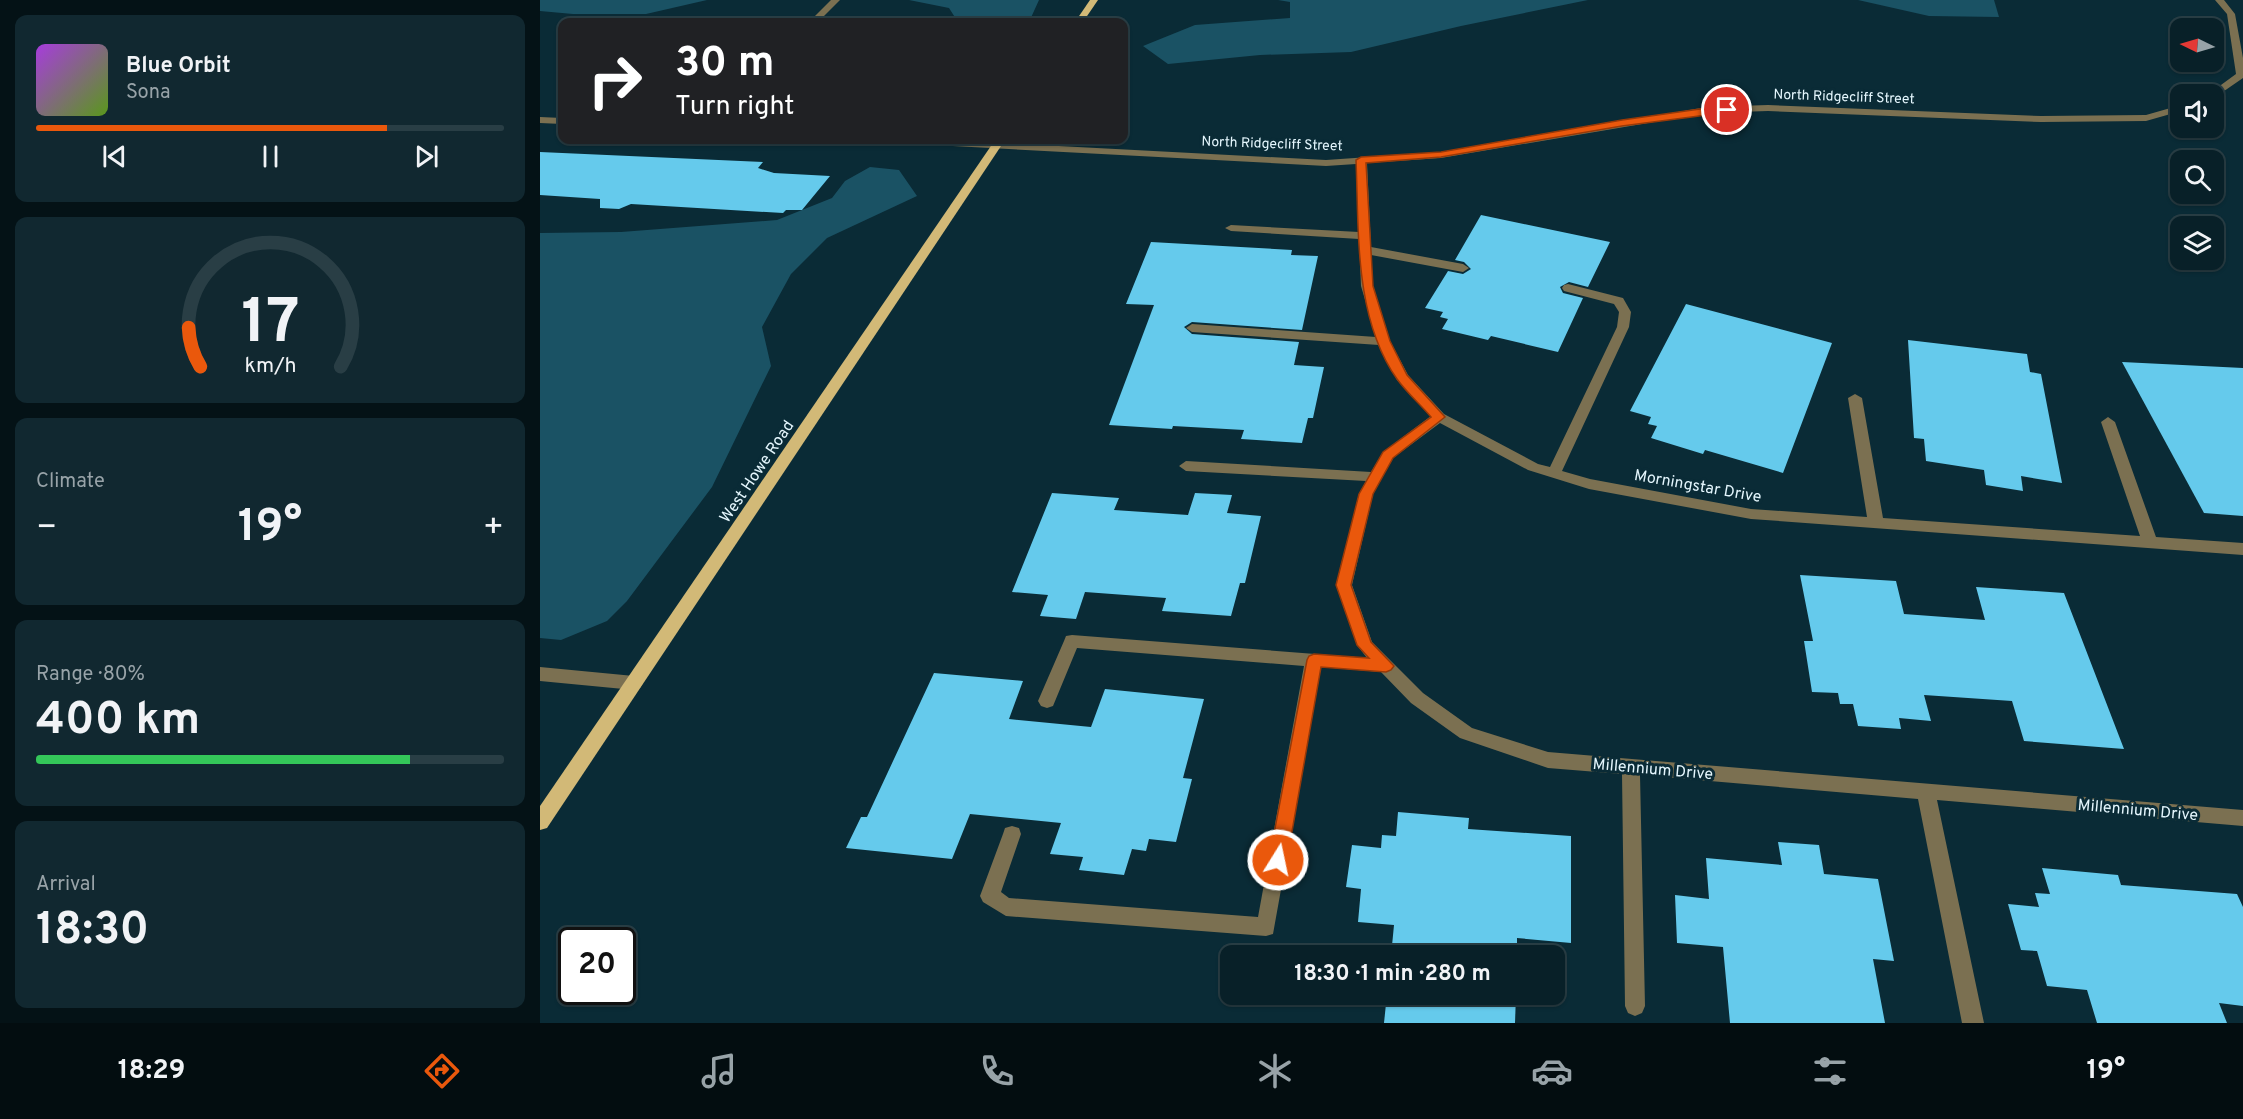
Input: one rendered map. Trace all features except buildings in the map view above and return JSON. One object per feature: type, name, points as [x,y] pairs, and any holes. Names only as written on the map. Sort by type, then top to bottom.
[{"type":"main road","points":[[1082,18],[1095,0]]},
{"type":"main road","name":"West Howe Road","points":[[540,822],[998,144]]},
{"type":"street","points":[[817,18],[836,0]]},
{"type":"street","points":[[2219,0],[2231,14],[2241,75],[2224,88]]},
{"type":"street","name":"North Ridgecliff Street","points":[[1030,144],[1326,163],[1441,154],[1707,110],[1768,108],[2041,119],[2146,118],[2170,111]]},
{"type":"street","points":[[540,120],[558,121]]},
{"type":"street","name":"Morningstar Drive","points":[[1361,160],[1367,286],[1384,341],[1402,377],[1439,417],[1533,467],[1589,484],[1751,514],[2243,549]]},
{"type":"street","points":[[1231,228],[1366,243],[1463,268]]},
{"type":"street","points":[[1554,473],[1623,327],[1625,312],[1618,300],[1568,288]]},
{"type":"street","points":[[1192,328],[1384,341]]},
{"type":"street","points":[[1854,399],[1876,523]]},
{"type":"street","name":"Millennium Drive","points":[[1439,417],[1388,455],[1375,477],[1366,494],[1344,585],[1365,645],[1417,698],[1466,733],[1548,760],[2243,818]]},
{"type":"street","points":[[2108,422],[2150,543]]},
{"type":"street","points":[[1186,466],[1375,477]]},
{"type":"street","points":[[1047,701],[1072,641],[1386,666]]},
{"type":"street","points":[[1012,834],[990,896],[1006,907],[1266,927],[1314,660]]},
{"type":"street","points":[[540,674],[634,683]]},
{"type":"street","points":[[1631,766],[1635,1006]]},
{"type":"street","points":[[1926,791],[1973,1023]]},
{"type":"shaded area","points":[[540,0],[707,0],[646,14],[573,14],[540,11]]},
{"type":"shaded area","points":[[909,0],[1039,0],[1031,18],[955,18],[949,8]]},
{"type":"shaded area","points":[[1278,0],[1588,0],[1461,26],[1351,52],[1260,55],[1168,64],[1143,46],[1195,25],[1290,18],[1290,2]]},
{"type":"shaded area","points":[[1858,0],[1994,0],[1999,17],[1929,16]]},
{"type":"shaded area","points":[[870,167],[899,170],[917,196],[827,238],[791,274],[762,327],[771,366],[712,487],[627,601],[607,621],[561,640],[540,638],[540,233],[621,232],[777,220],[832,198],[845,181]]},
{"type":"route","points":[[1278,860],[1314,660],[1386,666],[1365,645],[1344,585],[1366,494],[1388,455],[1439,417],[1402,377],[1384,341],[1367,286],[1361,160],[1441,154],[1622,123],[1707,110],[1727,110]]}]
